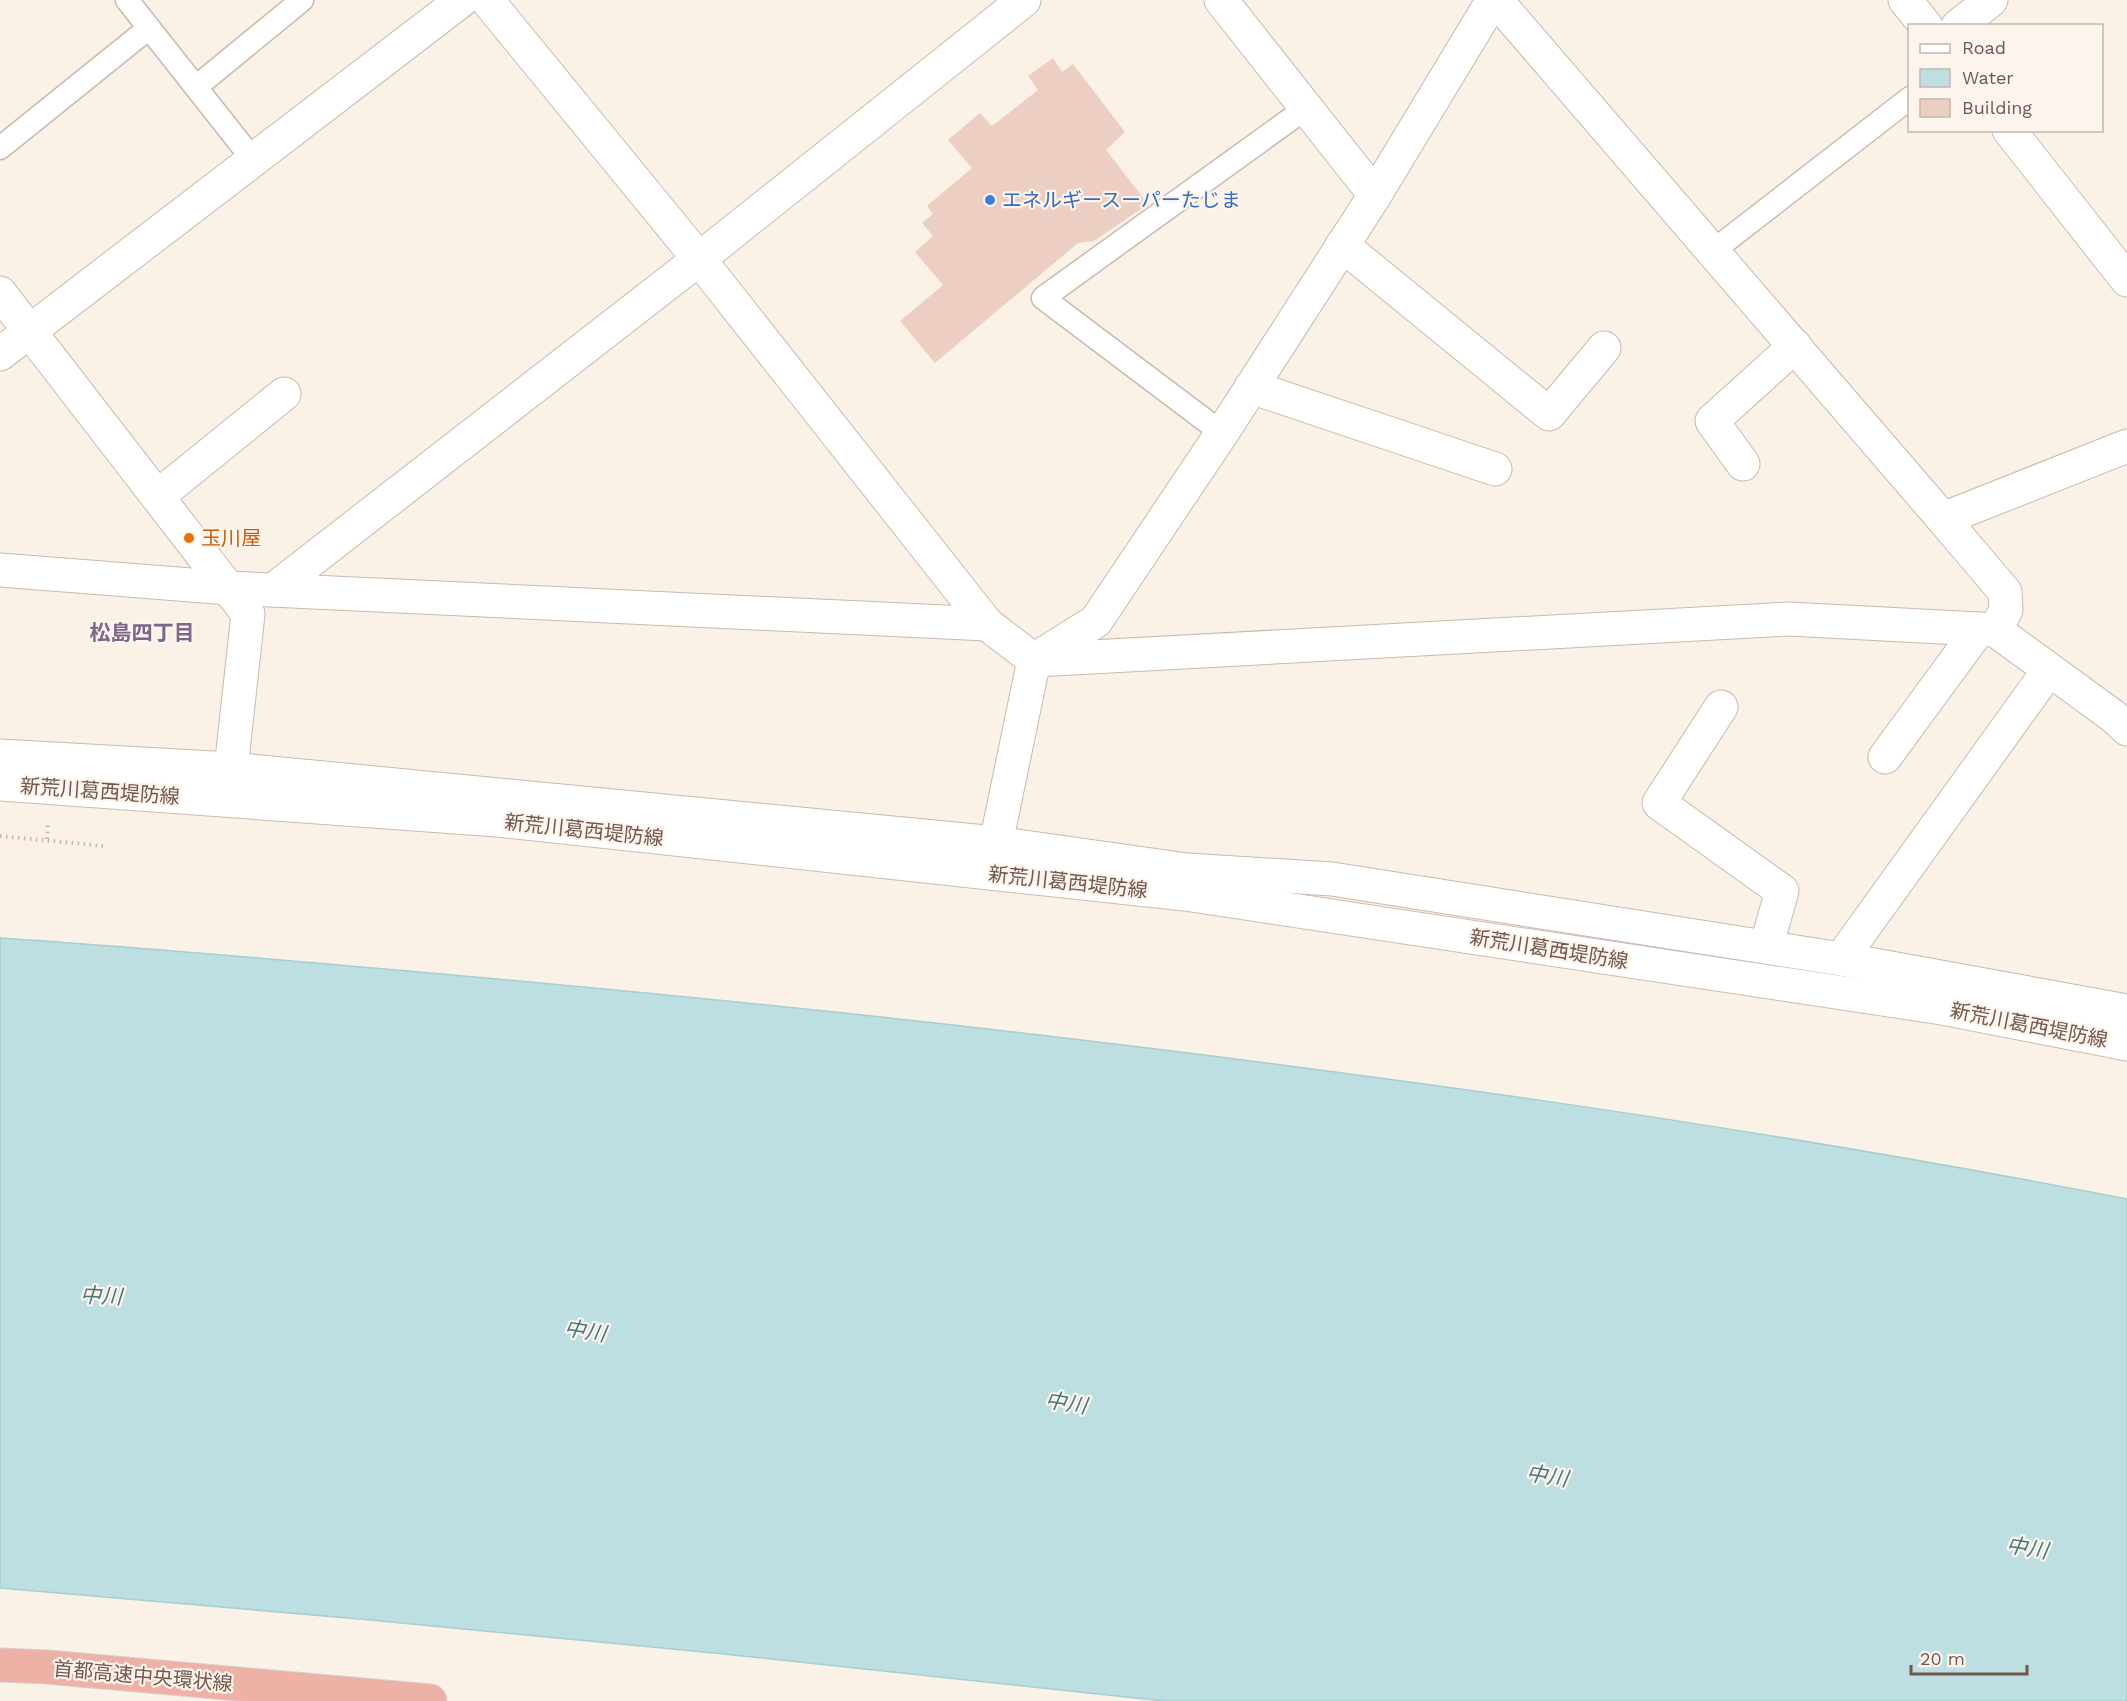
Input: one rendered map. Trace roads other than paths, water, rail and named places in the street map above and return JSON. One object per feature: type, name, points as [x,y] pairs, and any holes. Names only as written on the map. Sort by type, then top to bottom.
[{"type":"highway","name":"首都高速中央環状線","points":[[0,1665],[59,1668],[430,1701]]},
{"type":"street","points":[[0,354],[462,0]]},
{"type":"street","points":[[487,0],[699,259],[987,624],[1034,660],[1789,619],[1987,630],[2049,670],[2113,716],[2127,729]]},
{"type":"street","points":[[273,590],[699,259],[1024,0]]},
{"type":"street","points":[[1221,0],[1375,195]]},
{"type":"street","points":[[996,843],[1034,660],[1096,621],[1222,433],[1375,195],[1495,0],[2005,592],[2006,610],[1987,630],[1885,757]]},
{"type":"street","points":[[1905,0],[1924,24]]},
{"type":"street","points":[[1961,24],[1991,0]]},
{"type":"street","points":[[2011,132],[2127,280]]},
{"type":"street","points":[[1342,245],[1549,414],[1604,348]]},
{"type":"street","points":[[0,293],[248,614],[231,769]]},
{"type":"street","points":[[1743,464],[1712,421],[1795,346]]},
{"type":"street","points":[[1251,387],[1495,469]]},
{"type":"street","points":[[158,496],[284,394]]},
{"type":"street","points":[[1943,519],[2127,446]]},
{"type":"street","points":[[0,570],[229,588],[987,624]]},
{"type":"street","points":[[1841,959],[2049,670]]},
{"type":"street","points":[[1721,707],[1659,802],[1782,891],[1766,948]]},
{"type":"street","points":[[0,756],[86,776],[231,769],[996,843],[1186,882],[1332,879],[1841,959],[2127,1011]]},
{"type":"street","name":"新荒川葛西堤防線","points":[[0,784],[86,776],[497,820],[1186,882],[1942,1008],[2127,1044]]},
{"type":"lane","points":[[128,0],[254,161]]},
{"type":"lane","points":[[196,87],[302,0]]},
{"type":"lane","points":[[0,148],[149,27]]},
{"type":"lane","points":[[1713,251],[1908,100]]},
{"type":"lane","points":[[1222,433],[1043,298],[1306,108]]},
{"type":"water","name":"中川","points":[[0,938],[609,990],[1092,1041],[1389,1079],[1685,1122],[2127,1199],[2127,1701],[1164,1701],[714,1653],[0,1588]]},
{"type":"place","name":"エネルギースーパーたじま","points":[[990,200]]},
{"type":"place","name":"玉川屋","points":[[189,538]]},
{"type":"district","name":"松島四丁目","points":[[142,633]]}]
